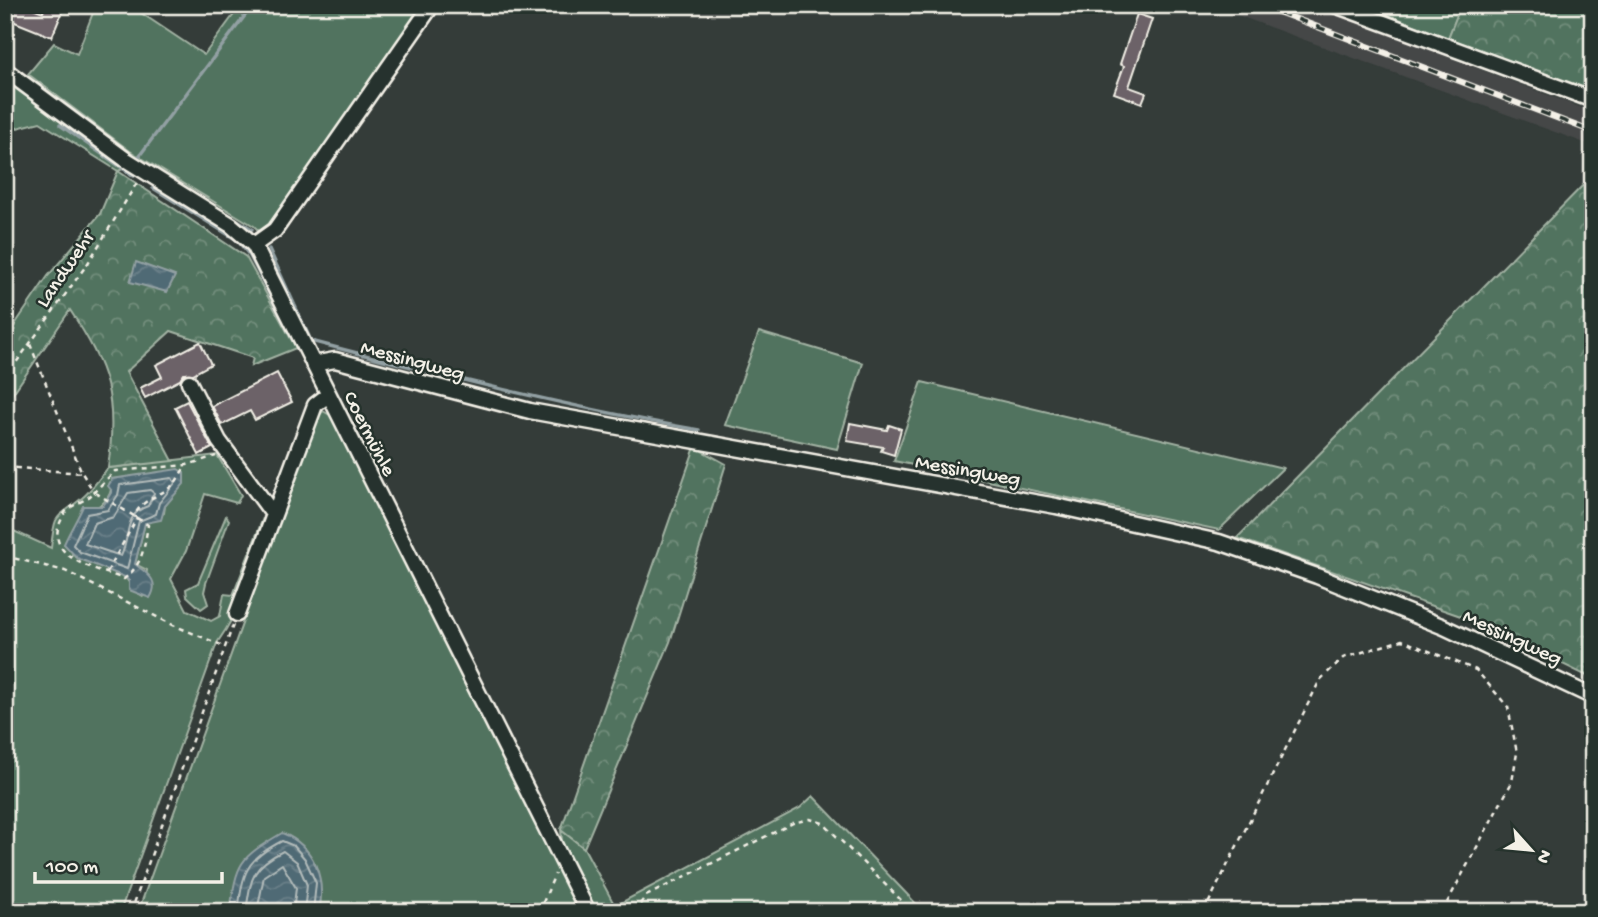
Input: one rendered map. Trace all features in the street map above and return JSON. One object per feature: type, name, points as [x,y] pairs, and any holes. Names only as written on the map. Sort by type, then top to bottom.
[{"type":"street","points":[[254,245],[275,230],[432,5]]},
{"type":"street","points":[[1335,5],[1593,100]]},
{"type":"street","name":"Coermühle","points":[[5,69],[144,172],[231,225],[254,245],[269,268],[328,395],[588,912]]},
{"type":"street","name":"Messingweg","points":[[313,364],[335,360],[530,411],[1056,506],[1219,542],[1317,576],[1444,627],[1593,697]]},
{"type":"street","points":[[189,382],[219,441],[273,514]]},
{"type":"street","points":[[237,614],[315,405],[328,395]]},
{"type":"path","name":"Landwehr","points":[[5,378],[88,263],[144,172]]},
{"type":"path","points":[[30,344],[82,473],[94,492],[145,523],[144,554],[138,566],[126,578],[75,560],[58,542],[57,532],[67,510],[87,500],[94,492],[115,471],[187,465],[229,452]]},
{"type":"path","points":[[108,571],[144,501],[174,484],[187,465]]},
{"type":"path","points":[[5,467],[82,473]]},
{"type":"path","points":[[5,556],[65,571],[226,647]]},
{"type":"path","points":[[131,912],[237,614]]},
{"type":"path","points":[[1205,912],[1320,680],[1343,658],[1402,640],[1476,670],[1508,707],[1517,753],[1512,782],[1442,912]]},
{"type":"path","points":[[634,912],[646,896],[793,823],[810,819],[823,823],[913,912]]},
{"type":"path","points":[[539,912],[552,877],[564,863]]},
{"type":"shaded area","points":[[1210,5],[1310,5],[1593,112],[1593,146]]},
{"type":"green space","points":[[96,5],[129,5],[204,55],[241,5],[424,5],[265,237],[254,226],[130,151],[28,74],[54,43],[77,54]]},
{"type":"green space","points":[[1362,5],[1453,5],[1460,8],[1448,38]]},
{"type":"green space","points":[[1461,5],[1593,5],[1593,92],[1448,38]]},
{"type":"green space","points":[[5,78],[126,168],[118,171],[40,122],[9,130],[5,124]]},
{"type":"green space","points":[[118,171],[246,257],[296,348],[251,366],[253,358],[171,331],[126,372],[173,461],[108,468],[112,422],[107,384],[93,349],[70,310],[5,405],[5,339],[48,276],[100,214]]},
{"type":"green space","points":[[1593,175],[1593,679],[1475,621],[1237,538]]},
{"type":"green space","points":[[759,332],[863,363],[837,449],[725,425]]},
{"type":"green space","points":[[922,382],[1283,468],[1219,530],[894,461]]},
{"type":"green space","points":[[323,411],[335,418],[552,850],[579,912],[138,912],[316,419]]},
{"type":"green space","points":[[695,447],[726,464],[670,642],[584,848],[561,830]]},
{"type":"green space","points":[[217,455],[241,495],[237,503],[205,494],[186,551],[171,579],[187,610],[211,621],[220,616],[224,594],[233,595],[263,518],[258,550],[242,599],[217,643],[120,912],[5,912],[5,527],[51,548],[58,517],[86,495],[108,468]],"holes":[[[131,477],[171,498],[164,513],[145,523],[135,564],[147,570],[143,596],[135,591],[125,577],[72,555],[79,515],[103,503],[110,493],[112,479]]]},
{"type":"green space","points":[[226,516],[229,520],[204,592],[208,604],[201,609],[187,596],[186,589],[198,583]]},
{"type":"green space","points":[[813,796],[924,912],[588,912],[564,863],[561,830],[584,848],[615,906],[800,808]]},
{"type":"water","points":[[136,262],[175,276],[167,292],[130,282]]},
{"type":"water","points":[[178,469],[184,473],[184,484],[165,506],[161,520],[145,523],[135,564],[153,582],[150,598],[129,590],[129,581],[125,577],[77,558],[64,544],[83,506],[103,506],[112,491],[108,486],[112,479]]},
{"type":"water","points":[[282,833],[303,846],[316,865],[321,888],[319,912],[230,912],[235,882],[242,864],[256,849]]},
{"type":"building","points":[[5,5],[25,5],[43,12],[46,5],[65,5],[52,37],[5,18]]},
{"type":"building","points":[[1137,14],[1152,19],[1129,87],[1146,93],[1142,103],[1114,93],[1124,66],[1120,64]]},
{"type":"building","points":[[200,342],[211,364],[193,374],[184,374],[180,380],[145,398],[140,388],[162,377],[156,365]]},
{"type":"building","points":[[277,373],[292,402],[255,420],[250,411],[222,425],[212,406]]},
{"type":"building","points":[[187,401],[212,448],[199,455],[175,407]]},
{"type":"building","points":[[850,423],[887,430],[889,425],[901,429],[894,455],[881,451],[883,447],[847,441]]},
{"type":"waterway","points":[[137,159],[253,5]]},
{"type":"waterway","points":[[60,125],[134,176]]},
{"type":"waterway","points":[[170,179],[252,229]]},
{"type":"waterway","points":[[153,188],[237,240],[250,256],[294,342]]},
{"type":"waterway","points":[[269,249],[311,341],[504,390],[699,430]]},
{"type":"railway","points":[[1260,5],[1593,132]]}]
